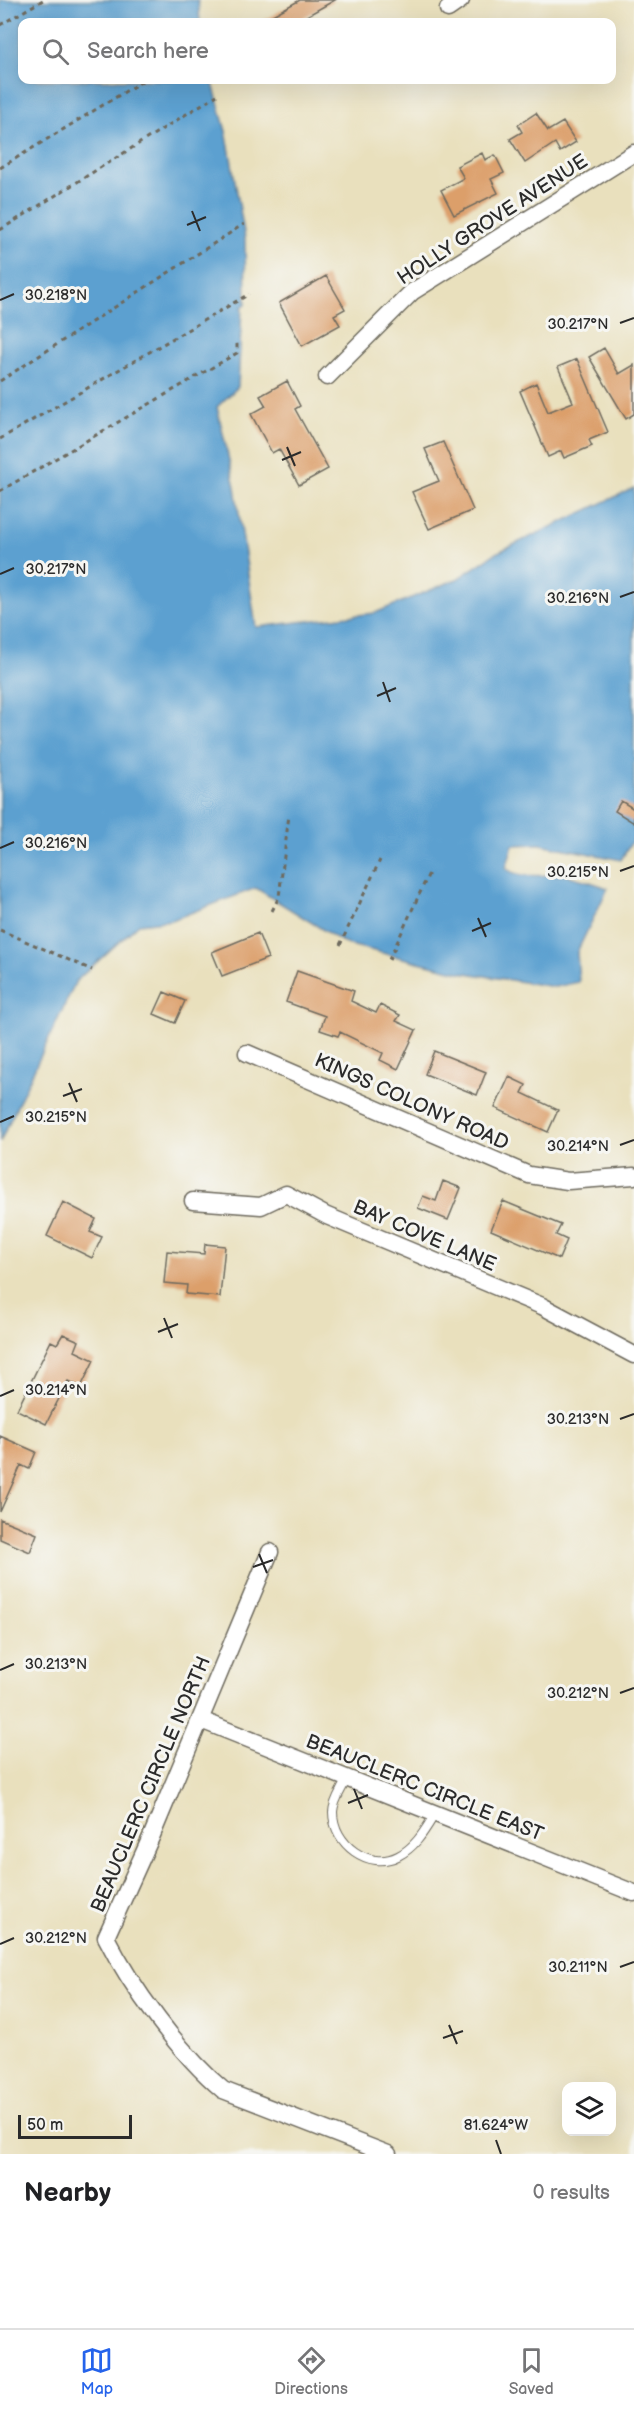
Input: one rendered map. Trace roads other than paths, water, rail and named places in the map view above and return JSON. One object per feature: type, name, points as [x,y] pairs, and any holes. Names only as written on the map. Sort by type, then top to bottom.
[{"type":"street","name":"HOLLY GROVE AVENUE","points":[[327,377],[412,292],[634,153]]},
{"type":"street","name":"KINGS COLONY ROAD","points":[[247,1053],[529,1175],[556,1181],[634,1176]]},
{"type":"street","name":"BAY COVE LANE","points":[[193,1201],[261,1206],[286,1194],[327,1216],[542,1306],[634,1354]]},
{"type":"street","name":"BEAUCLERC CIRCLE NORTH","points":[[270,1552],[201,1720],[106,1937],[123,1972],[208,2077],[223,2090],[388,2154]]},
{"type":"street","name":"BEAUCLERC CIRCLE EAST","points":[[201,1720],[634,1893]]},
{"type":"lane","points":[[347,1778],[333,1810],[334,1826],[339,1839],[353,1850],[369,1858],[397,1857],[412,1847],[435,1814]]},
{"type":"water","points":[[0,0],[198,0],[200,18],[18,18],[18,84],[213,84],[227,135],[245,238],[246,304],[242,307],[238,387],[217,407],[235,487],[256,627],[375,613],[457,579],[496,553],[634,488],[634,838],[621,860],[540,844],[513,845],[506,868],[511,872],[533,876],[568,876],[608,888],[577,952],[579,982],[555,987],[459,972],[346,944],[256,888],[172,920],[139,924],[76,981],[0,1142]]}]
